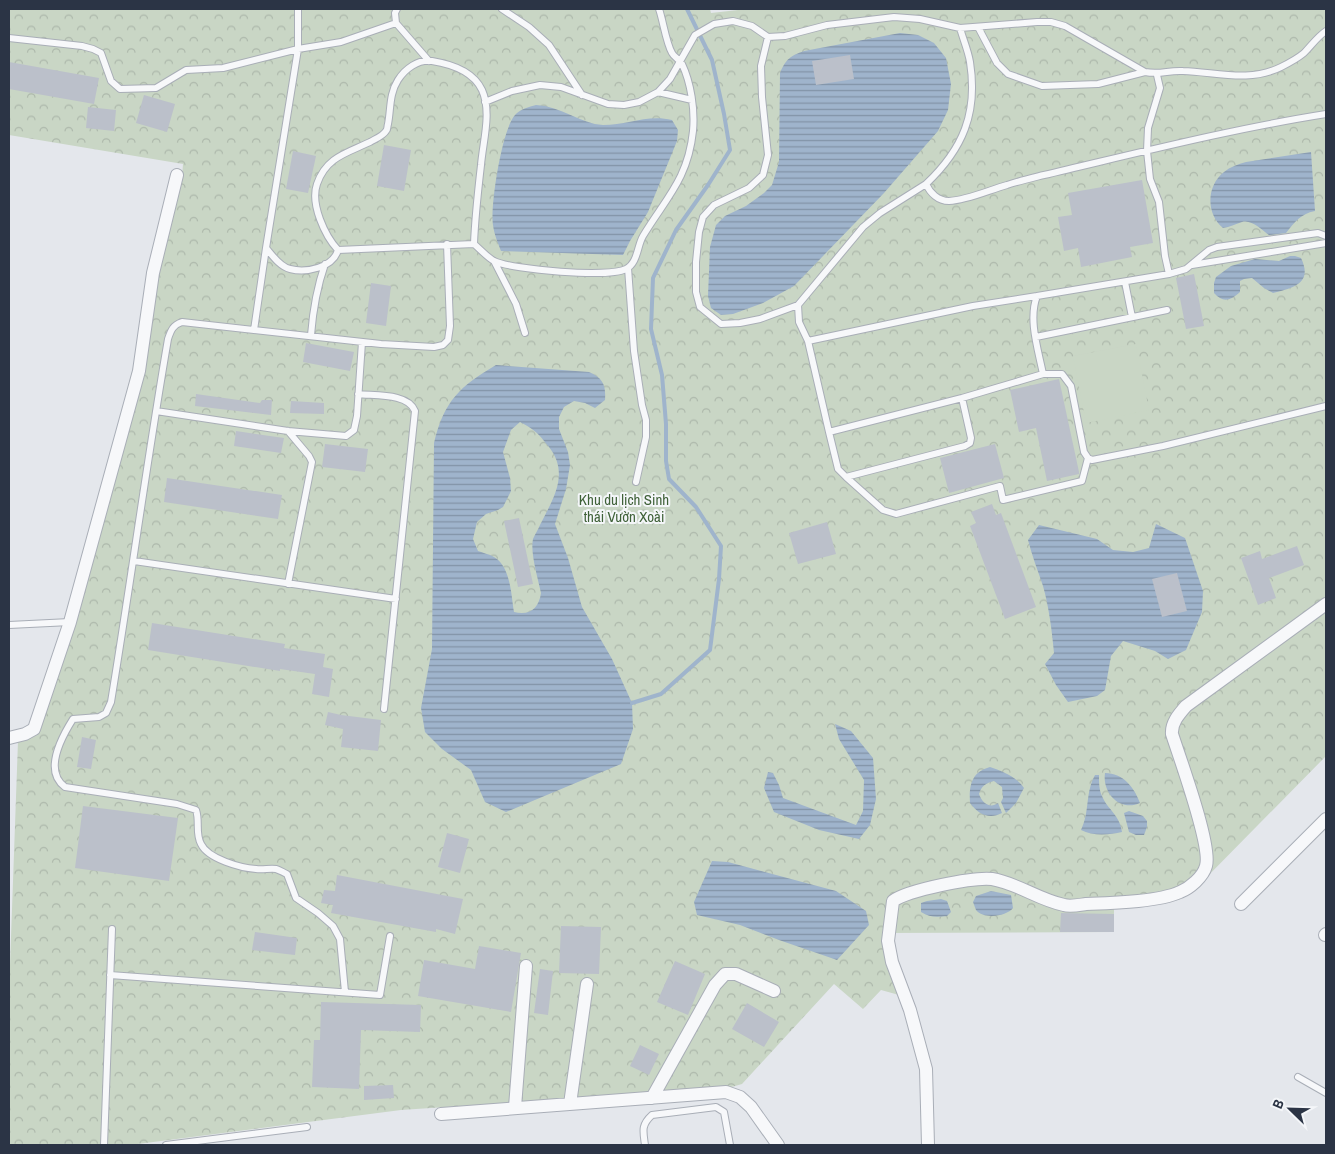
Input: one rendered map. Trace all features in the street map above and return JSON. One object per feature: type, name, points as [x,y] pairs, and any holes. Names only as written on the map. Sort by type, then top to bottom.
[{"type":"street","points":[[9,738],[25,734],[34,729],[70,622],[139,371],[153,273],[177,175]]},
{"type":"street","points":[[928,1145],[926,1069],[910,1010],[892,962],[888,941],[893,901],[901,896],[918,891],[980,879],[992,879],[1006,883],[1064,906],[1165,897],[1182,892],[1199,879],[1207,866],[1205,841],[1172,734],[1175,720],[1186,706],[1326,604]]},
{"type":"street","points":[[1241,904],[1326,819]]},
{"type":"street","points":[[515,1107],[526,966]]},
{"type":"street","points":[[652,1098],[715,985],[725,974],[736,974],[774,991]]},
{"type":"street","points":[[570,1104],[588,984]]},
{"type":"street","points":[[442,1114],[726,1092],[740,1097],[751,1106],[778,1145]]},
{"type":"lane","points":[[254,330],[298,50],[298,9]]},
{"type":"lane","points":[[397,9],[395,13],[396,23],[429,61]]},
{"type":"lane","points":[[502,9],[529,27],[549,45],[582,95]]},
{"type":"lane","points":[[494,261],[551,271],[617,273],[633,264],[642,238],[680,181],[689,156],[693,130],[690,91],[681,62],[671,52],[659,9]]},
{"type":"lane","points":[[485,102],[512,91],[540,85],[561,87],[608,104],[624,105],[639,102],[658,92],[670,79],[695,35],[714,24],[733,21],[752,26],[768,37],[785,36],[827,25],[894,17],[920,19],[960,28],[992,24],[1051,22],[1065,26],[1145,72],[1157,75],[1180,71],[1240,77],[1259,75],[1280,68],[1303,53],[1326,31]]},
{"type":"lane","points":[[9,38],[82,46],[93,49],[101,53],[111,81],[120,88],[156,88],[186,70],[223,68],[341,42],[396,23]]},
{"type":"lane","points":[[978,27],[997,63],[1008,74],[1042,86],[1098,84],[1145,72]]},
{"type":"lane","points":[[768,37],[760,66],[768,155],[763,175],[749,188],[714,206],[704,217],[698,242],[696,292],[700,307],[721,324],[740,324],[798,305],[863,227],[880,213],[926,184],[939,172],[963,138],[972,94],[970,61],[960,28]]},
{"type":"lane","points":[[474,244],[487,107],[482,89],[469,75],[455,66],[429,61],[413,64],[398,79],[391,95],[390,114],[386,131],[379,137],[332,160],[324,168],[316,186],[316,203],[324,230],[338,250],[474,244],[494,261],[516,304],[525,333]]},
{"type":"lane","points":[[1157,75],[1160,88],[1148,128],[1147,151],[1150,179],[1159,202],[1169,274]]},
{"type":"lane","points":[[658,92],[692,100]]},
{"type":"lane","points":[[926,184],[929,191],[935,196],[948,201],[971,196],[1011,183],[1147,151],[1279,121],[1326,114]]},
{"type":"lane","points":[[808,340],[973,306],[1169,274],[1186,269],[1209,250],[1217,247],[1318,233],[1326,236]]},
{"type":"lane","points":[[1191,266],[1326,243]]},
{"type":"lane","points":[[344,992],[340,939],[333,926],[296,898],[287,874],[276,869],[255,870],[231,864],[206,851],[201,845],[198,832],[199,817],[196,810],[177,804],[65,787],[58,782],[54,766],[65,731],[73,719],[100,717],[106,713],[110,702],[134,561],[156,411],[168,339],[172,329],[176,324],[182,322],[362,342],[434,347],[443,345],[448,340],[450,326],[447,244]]},
{"type":"lane","points":[[266,248],[279,262],[289,269],[316,270],[337,255],[338,250]]},
{"type":"lane","points":[[311,335],[316,293],[325,264]]},
{"type":"lane","points":[[628,268],[634,351],[646,428],[636,482]]},
{"type":"lane","points":[[1125,282],[1132,317]]},
{"type":"lane","points":[[1038,296],[1035,303],[1034,326],[1043,374]]},
{"type":"lane","points":[[798,305],[799,322],[808,340],[838,469],[883,510],[896,514],[1000,486],[1003,500],[1082,481],[1088,458]]},
{"type":"lane","points":[[1036,337],[1167,310]]},
{"type":"lane","points":[[156,411],[288,431],[346,436],[354,430],[362,342]]},
{"type":"lane","points":[[829,432],[962,398],[1043,374],[1062,374],[1068,380],[1071,386],[1084,452],[1092,460],[1163,446],[1326,406]]},
{"type":"lane","points":[[358,394],[408,401],[413,405],[415,411],[384,709]]},
{"type":"lane","points":[[846,477],[965,446],[970,443],[971,438],[962,398]]},
{"type":"lane","points":[[288,431],[312,462],[288,584]]},
{"type":"lane","points":[[134,561],[396,599]]},
{"type":"lane","points":[[9,625],[70,622]]},
{"type":"lane","points":[[104,1145],[112,929]]},
{"type":"lane","points":[[110,975],[380,995],[390,936]]},
{"type":"lane","points":[[1298,1077],[1326,1093]]},
{"type":"lane","points":[[645,1145],[643,1129],[645,1121],[652,1116],[716,1107],[724,1112],[730,1145]]},
{"type":"lane","points":[[166,1145],[307,1127]]},
{"type":"green space","name":"Khu du lịch Sinh thái Vườn Xoài","points":[[9,9],[710,9],[711,13],[747,9],[1326,9],[1326,756],[1200,884],[1114,907],[1114,932],[885,933],[899,995],[881,990],[863,1009],[834,984],[742,1084],[728,1088],[401,1110],[130,1145],[9,1145],[9,993],[18,741],[41,725],[182,177],[183,164],[9,135]]},
{"type":"green space","points":[[1136,344],[1149,410],[1086,423],[1073,356]]},
{"type":"water","points":[[900,33],[918,35],[934,43],[946,58],[951,84],[948,110],[938,131],[884,193],[794,286],[763,303],[733,314],[721,315],[711,308],[708,296],[710,247],[716,225],[725,216],[746,206],[772,185],[779,162],[780,73],[784,64],[792,56],[804,51]]},
{"type":"water","points":[[536,105],[554,108],[587,122],[603,125],[663,118],[672,120],[678,130],[677,141],[648,212],[623,255],[501,251],[494,232],[493,202],[502,151],[510,123],[515,115],[522,110]]},
{"type":"water","points":[[1311,152],[1315,211],[1302,216],[1286,233],[1269,235],[1256,225],[1245,221],[1223,228],[1217,222],[1211,208],[1211,192],[1218,178],[1226,170],[1246,162]]},
{"type":"water","points":[[1290,256],[1301,258],[1305,273],[1299,283],[1288,289],[1273,293],[1252,278],[1240,281],[1240,292],[1230,299],[1220,298],[1214,293],[1216,277],[1231,266],[1255,259],[1279,261]]},
{"type":"water","points":[[496,365],[589,372],[598,377],[603,383],[605,400],[595,408],[585,403],[574,401],[564,407],[559,417],[559,429],[568,452],[570,465],[566,489],[555,524],[568,558],[582,607],[612,659],[632,703],[633,729],[621,764],[506,812],[485,802],[471,770],[442,749],[425,732],[421,708],[432,649],[434,443],[443,416],[455,396]],"holes":[[[520,422],[536,432],[549,447],[555,457],[559,477],[554,496],[533,539],[532,545],[541,593],[540,598],[533,610],[520,613],[514,612],[509,582],[504,567],[494,557],[478,551],[473,539],[477,522],[486,514],[503,507],[511,491],[510,478],[503,452],[511,430]]]},
{"type":"water","points":[[1156,524],[1185,538],[1203,591],[1202,612],[1186,650],[1168,659],[1155,651],[1123,641],[1111,656],[1105,690],[1097,696],[1068,702],[1045,664],[1054,653],[1051,628],[1043,586],[1028,540],[1039,525],[1097,539],[1113,550],[1133,552],[1149,548]]},
{"type":"water","points":[[835,724],[851,731],[873,758],[876,799],[870,825],[859,839],[819,830],[774,812],[764,788],[768,772],[773,773],[783,798],[856,825],[863,811],[864,780],[839,739]]},
{"type":"water","points":[[990,767],[1013,778],[1024,788],[1016,803],[1006,813],[1001,802],[1003,798],[1002,787],[994,781],[984,785],[979,794],[982,800],[989,805],[998,803],[1002,813],[993,816],[980,813],[970,803],[972,781],[979,772]]},
{"type":"water","points":[[1105,773],[1117,775],[1127,782],[1135,792],[1140,803],[1126,805],[1114,799],[1106,787]]},
{"type":"water","points":[[1095,775],[1099,775],[1101,794],[1119,821],[1122,832],[1101,834],[1081,830]]},
{"type":"water","points":[[1129,811],[1143,816],[1147,821],[1144,835],[1136,835],[1129,832],[1124,813]]},
{"type":"water","points":[[712,861],[728,862],[836,891],[866,911],[869,925],[837,960],[740,925],[697,915],[694,902]]},
{"type":"water","points":[[991,891],[1011,895],[1013,908],[1006,913],[995,916],[984,915],[976,910],[973,902],[976,896]]},
{"type":"water","points":[[941,899],[947,901],[951,912],[947,916],[937,917],[921,912],[921,903]]},
{"type":"building","points":[[850,55],[854,79],[816,85],[812,61]]},
{"type":"building","points":[[9,62],[99,78],[94,104],[9,89]]},
{"type":"building","points":[[144,95],[175,104],[167,132],[136,123]]},
{"type":"building","points":[[88,107],[116,110],[114,131],[86,128]]},
{"type":"building","points":[[384,145],[411,150],[404,191],[377,186]]},
{"type":"building","points":[[293,151],[316,156],[308,193],[286,189]]},
{"type":"building","points":[[1142,180],[1153,243],[1130,247],[1132,257],[1081,267],[1078,248],[1064,251],[1058,217],[1072,215],[1068,193]]},
{"type":"building","points":[[1194,274],[1204,326],[1186,329],[1176,278]]},
{"type":"building","points":[[371,283],[391,286],[386,326],[366,323]]},
{"type":"building","points":[[306,343],[354,352],[350,371],[303,362]]},
{"type":"building","points":[[1059,379],[1079,474],[1047,481],[1036,428],[1019,432],[1010,390]]},
{"type":"building","points":[[196,394],[260,403],[262,400],[272,400],[271,415],[195,406]]},
{"type":"building","points":[[291,401],[324,403],[324,414],[290,413]]},
{"type":"building","points":[[236,431],[284,438],[281,453],[234,446]]},
{"type":"building","points":[[325,444],[368,449],[365,472],[322,467]]},
{"type":"building","points":[[995,444],[1004,478],[949,493],[940,458]]},
{"type":"building","points":[[167,478],[282,495],[278,519],[164,502]]},
{"type":"building","points":[[992,504],[996,515],[1001,513],[1036,607],[1005,619],[970,526],[976,523],[971,512]]},
{"type":"building","points":[[519,518],[533,584],[518,587],[504,521]]},
{"type":"building","points":[[827,522],[836,554],[798,564],[789,533]]},
{"type":"building","points":[[1297,546],[1304,565],[1269,578],[1276,598],[1258,605],[1241,558],[1260,551],[1262,559]]},
{"type":"building","points":[[1177,573],[1187,611],[1162,617],[1152,579]]},
{"type":"building","points":[[152,623],[285,644],[284,648],[325,654],[323,667],[333,669],[329,697],[312,694],[315,674],[280,669],[280,671],[148,650]]},
{"type":"building","points":[[328,712],[381,720],[378,751],[341,747],[343,729],[325,725]]},
{"type":"building","points":[[82,737],[96,740],[91,769],[77,767]]},
{"type":"building","points":[[83,806],[178,818],[169,881],[75,868]]},
{"type":"building","points":[[447,833],[469,839],[460,873],[438,867]]},
{"type":"building","points":[[337,875],[463,899],[455,934],[436,929],[436,932],[331,913],[333,905],[321,903],[324,890],[335,891]]},
{"type":"building","points":[[1061,913],[1114,914],[1114,932],[1060,932]]},
{"type":"building","points":[[561,926],[601,927],[599,974],[559,973]]},
{"type":"building","points":[[255,932],[297,938],[295,955],[252,950]]},
{"type":"building","points":[[479,946],[521,953],[511,1012],[418,996],[424,960],[475,969]]},
{"type":"building","points":[[675,961],[705,974],[688,1015],[657,1002]]},
{"type":"building","points":[[540,969],[553,971],[548,1015],[534,1013]]},
{"type":"building","points":[[321,1002],[421,1005],[420,1032],[361,1030],[359,1089],[312,1087],[314,1040],[320,1040]]},
{"type":"building","points":[[747,1003],[779,1022],[764,1047],[732,1029]]},
{"type":"building","points":[[640,1045],[659,1054],[649,1075],[630,1066]]},
{"type":"building","points":[[393,1085],[394,1098],[364,1100],[364,1086]]},
{"type":"waterway","points":[[632,703],[661,694],[710,650],[719,579],[721,546],[696,507],[669,479],[666,461],[666,424],[662,375],[651,329],[653,278],[676,230],[730,150],[712,60],[687,9]]}]
